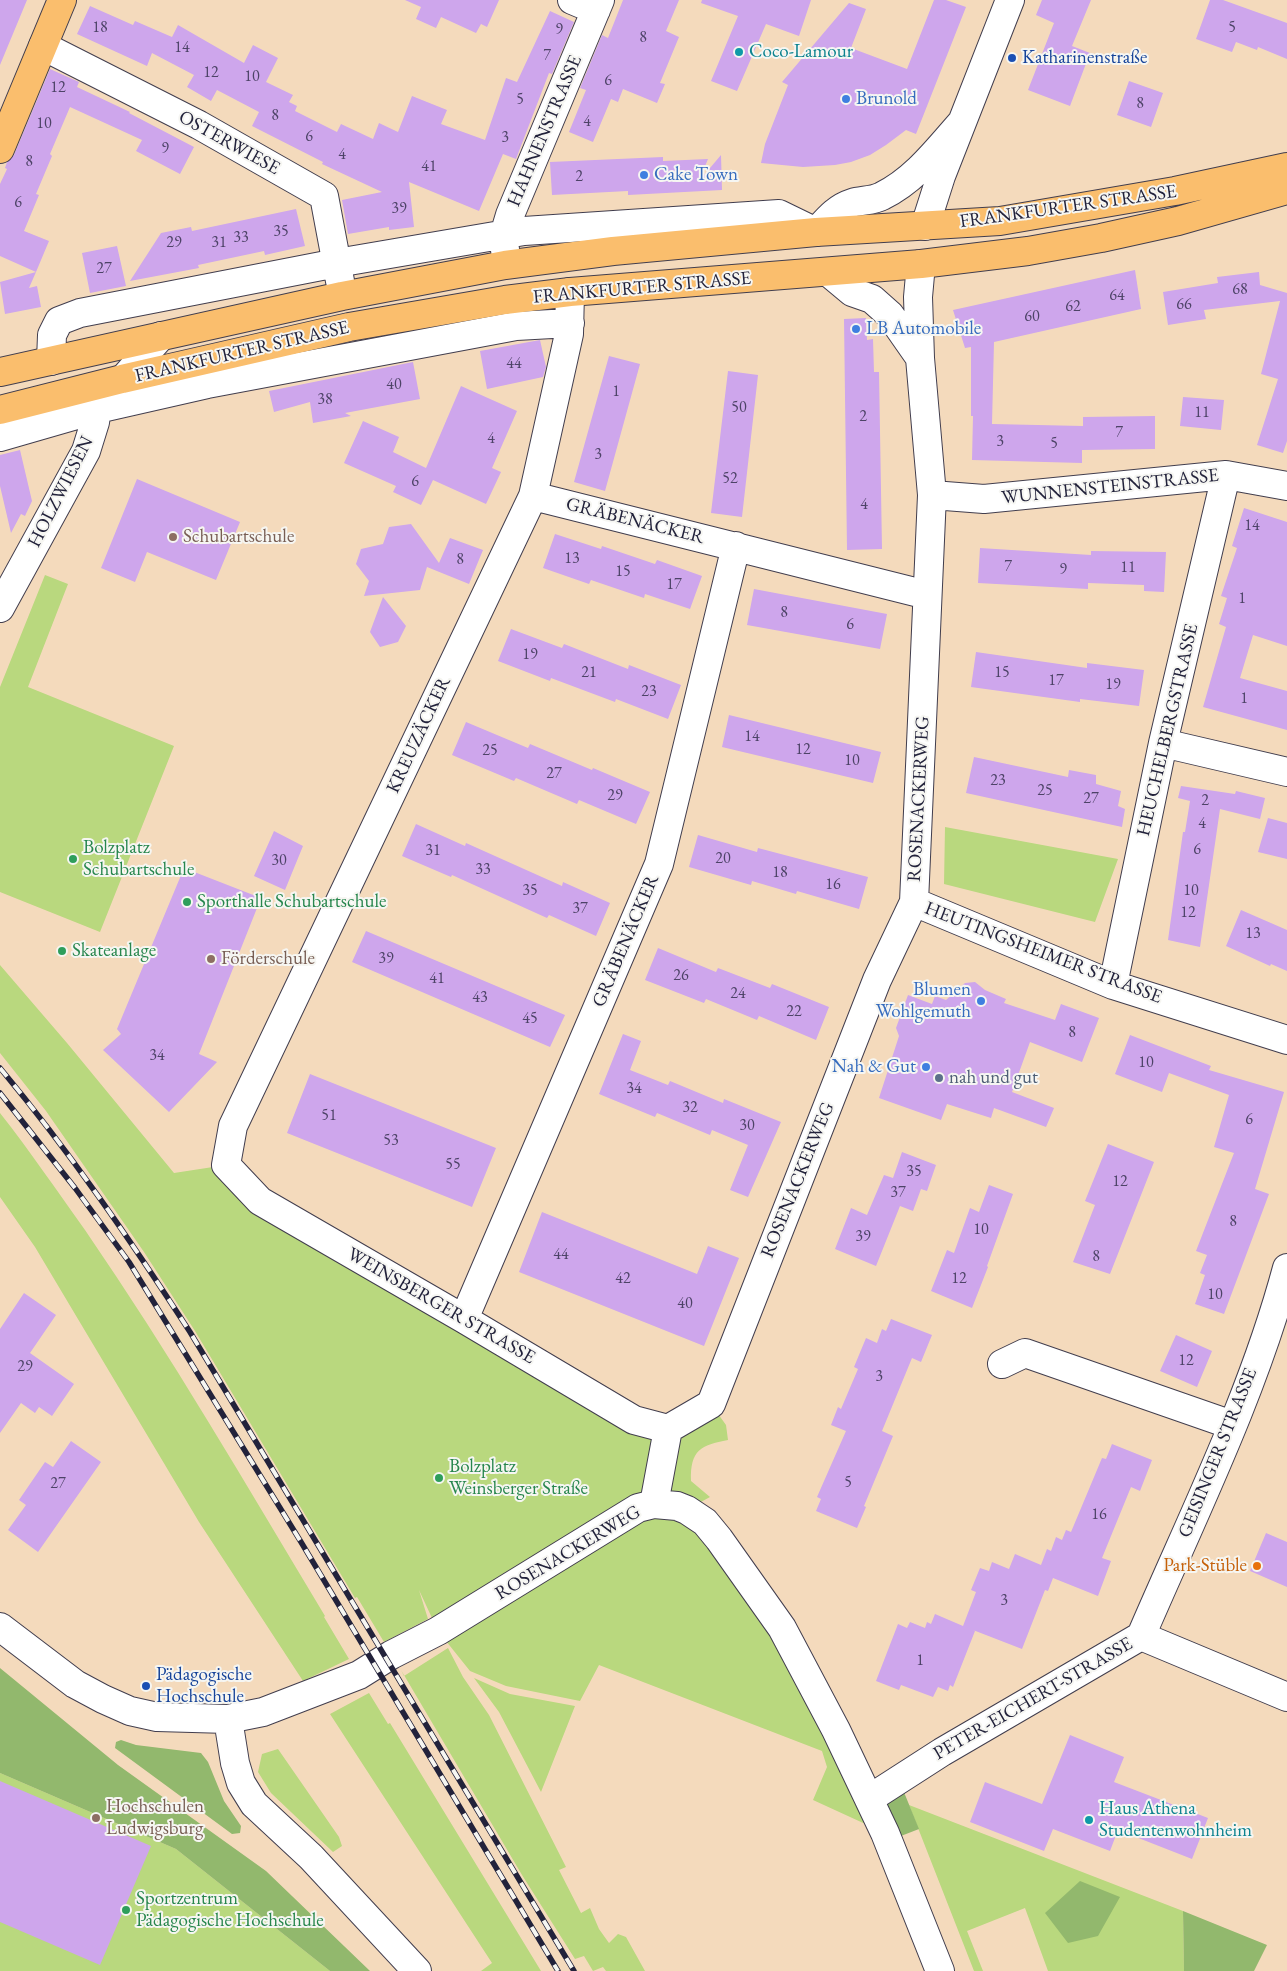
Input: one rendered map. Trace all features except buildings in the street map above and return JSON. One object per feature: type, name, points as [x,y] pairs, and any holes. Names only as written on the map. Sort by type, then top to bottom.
[{"type":"main road","points":[[0,149],[62,0]]},
{"type":"main road","name":"FRANKFURTER STRASSE","points":[[0,372],[342,296],[505,265],[613,251],[816,232],[1000,220],[1175,192],[1287,167]]},
{"type":"main road","name":"FRANKFURTER STRASSE","points":[[0,410],[122,379],[349,327],[505,300],[570,292],[921,264],[1028,251],[1101,238],[1178,220],[1287,190]]},
{"type":"main road","points":[[0,354],[47,362]]},
{"type":"street","points":[[925,226],[941,176],[1010,0]]},
{"type":"street","name":"HAHNENSTRASSE","points":[[505,265],[504,235],[510,215],[589,3]]},
{"type":"street","name":"OSTERWIESE","points":[[43,46],[199,126],[324,196],[342,296]]},
{"type":"street","points":[[816,232],[836,211],[852,203],[881,197],[905,182],[923,166],[962,122]]},
{"type":"street","name":"FRANKFURTER STRASSE","points":[[47,362],[52,334],[59,321],[80,313],[337,263],[524,231],[780,214],[816,232]]},
{"type":"street","name":"ROSENACKERWEG","points":[[0,1628],[75,1684],[102,1699],[130,1711],[158,1717],[228,1719],[263,1712],[359,1675],[438,1631],[611,1523],[638,1508],[654,1504],[668,1429],[711,1404],[878,980],[914,902],[932,495],[920,358],[918,297],[921,264]]},
{"type":"street","name":"ROSENACKERWEG","points":[[828,272],[852,292],[872,299],[890,315],[920,358]]},
{"type":"street","name":"KREUZÄCKER","points":[[226,1165],[233,1126],[534,496],[570,334],[570,292]]},
{"type":"street","name":"FRANKFURTER STRASSE","points":[[0,437],[97,409],[207,384],[516,326],[570,323]]},
{"type":"street","name":"HOLZWIESEN","points":[[0,608],[86,451],[97,409],[161,336]]},
{"type":"street","name":"WUNNENSTEINSTRASSE","points":[[932,495],[984,499],[1226,475],[1287,486]]},
{"type":"street","name":"HEUCHELBERGSTRASSE","points":[[1113,985],[1163,743],[1226,475]]},
{"type":"street","name":"GRÄBENÄCKER","points":[[534,496],[927,596]]},
{"type":"street","name":"GRÄBENÄCKER","points":[[464,1319],[659,864],[736,546]]},
{"type":"street","points":[[1163,743],[1287,772]]},
{"type":"street","name":"HEUTINGSHEIMER STRASSE","points":[[914,902],[1113,985],[1287,1040]]},
{"type":"street","name":"WEINSBERGER STRASSE","points":[[226,1165],[260,1201],[634,1420],[668,1429]]},
{"type":"street","name":"GEISINGER STRASSE","points":[[1141,1636],[1232,1425],[1281,1318],[1287,1268]]},
{"type":"street","points":[[1002,1364],[1024,1353],[1232,1425]]},
{"type":"street","points":[[654,1504],[672,1505],[687,1510],[705,1522],[782,1628],[836,1730],[885,1833],[940,1971]]},
{"type":"street","name":"PETER-EICHERT-STRASSE","points":[[869,1800],[942,1752],[1141,1636],[1287,1697]]},
{"type":"street","points":[[228,1719],[235,1763],[241,1783],[254,1804],[311,1857],[417,1971]]},
{"type":"green space","points":[[45,575],[68,584],[28,687],[174,746],[100,932],[0,892],[0,687]]},
{"type":"green space","points":[[945,827],[1118,859],[1095,922],[944,884]]},
{"type":"green space","points":[[0,965],[174,1173],[226,1165],[668,1429],[711,1404],[726,1425],[728,1440],[704,1447],[695,1456],[691,1471],[691,1481],[710,1497],[688,1509],[705,1522],[885,1833],[813,1800],[827,1767],[822,1751],[599,1665],[580,1701],[506,1686],[470,1671],[438,1631],[419,1590],[428,1619],[384,1642],[357,1597],[355,1598],[195,1331],[144,1252],[46,1111],[0,1053]]},
{"type":"green space","points":[[0,1113],[85,1230],[148,1325],[325,1616],[349,1659],[303,1681],[199,1522],[35,1247],[0,1197]]},
{"type":"green space","points":[[448,1648],[463,1677],[489,1715],[566,1867],[559,1870],[581,1913],[590,1908],[599,1929],[609,1943],[618,1934],[626,1937],[645,1971],[606,1971],[603,1967],[593,1971],[584,1956],[575,1959],[522,1875],[404,1676]]},
{"type":"green space","points":[[0,1668],[118,1765],[266,1871],[370,1971],[330,1971],[176,1849],[0,1773]]},
{"type":"green space","points":[[474,1678],[510,1694],[575,1706],[541,1792],[499,1712]]},
{"type":"green space","points":[[369,1693],[388,1724],[390,1723],[541,1971],[481,1971],[492,1963],[330,1714]]},
{"type":"green space","points":[[121,1740],[136,1745],[201,1753],[208,1762],[224,1801],[241,1826],[240,1833],[232,1834],[115,1748],[116,1742]]},
{"type":"green space","points":[[278,1749],[339,1837],[342,1846],[333,1852],[271,1793],[258,1772],[262,1754]]},
{"type":"green space","name":"Sportzentrum Pädagogische Hochschule","points":[[0,1773],[176,1849],[330,1971],[0,1971]]},
{"type":"green space","points":[[899,1780],[919,1829],[888,1841],[869,1799]]},
{"type":"green space","points":[[909,1805],[1183,1911],[1184,1971],[1048,1971],[1025,1908],[967,1931],[983,1971],[974,1971]]},
{"type":"green space","points":[[1080,1881],[1120,1897],[1098,1936],[1068,1943],[1045,1913]]},
{"type":"green space","points":[[1183,1911],[1267,1945],[1254,1971],[1184,1971]]},
{"type":"railway","points":[[0,1068],[99,1197],[190,1332],[574,1971]]},
{"type":"railway","points":[[0,1093],[75,1188],[129,1262],[301,1542],[558,1971]]},
{"type":"place","name":"Coco-Lamour","points":[[739,52]]},
{"type":"place","name":"Katharinenstraße","points":[[1012,58]]},
{"type":"place","name":"Brunold","points":[[846,99]]},
{"type":"place","name":"Cake Town","points":[[644,175]]},
{"type":"place","name":"LB Automobile","points":[[856,329]]},
{"type":"place","name":"Schubartschule","points":[[173,537]]},
{"type":"place","name":"Bolzplatz Schubartschule","points":[[73,859]]},
{"type":"place","name":"Sporthalle Schubartschule","points":[[187,902]]},
{"type":"place","name":"Skateanlage","points":[[62,951]]},
{"type":"place","name":"Förderschule","points":[[211,959]]},
{"type":"place","name":"Blumen Wohlgemuth","points":[[981,1001]]},
{"type":"place","name":"Nah & Gut","points":[[926,1067]]},
{"type":"place","name":"nah und gut","points":[[939,1078]]},
{"type":"place","name":"Bolzplatz Weinsberger Straße","points":[[439,1478]]},
{"type":"place","name":"Park-Stüble","points":[[1257,1566]]},
{"type":"place","name":"Pädagogische Hochschule","points":[[146,1686]]},
{"type":"place","name":"Hochschulen Ludwigsburg","points":[[96,1818]]},
{"type":"place","name":"Haus Athena Studentenwohnheim","points":[[1089,1820]]},
{"type":"place","name":"Sportzentrum Pädagogische Hochschule","points":[[126,1910]]}]
